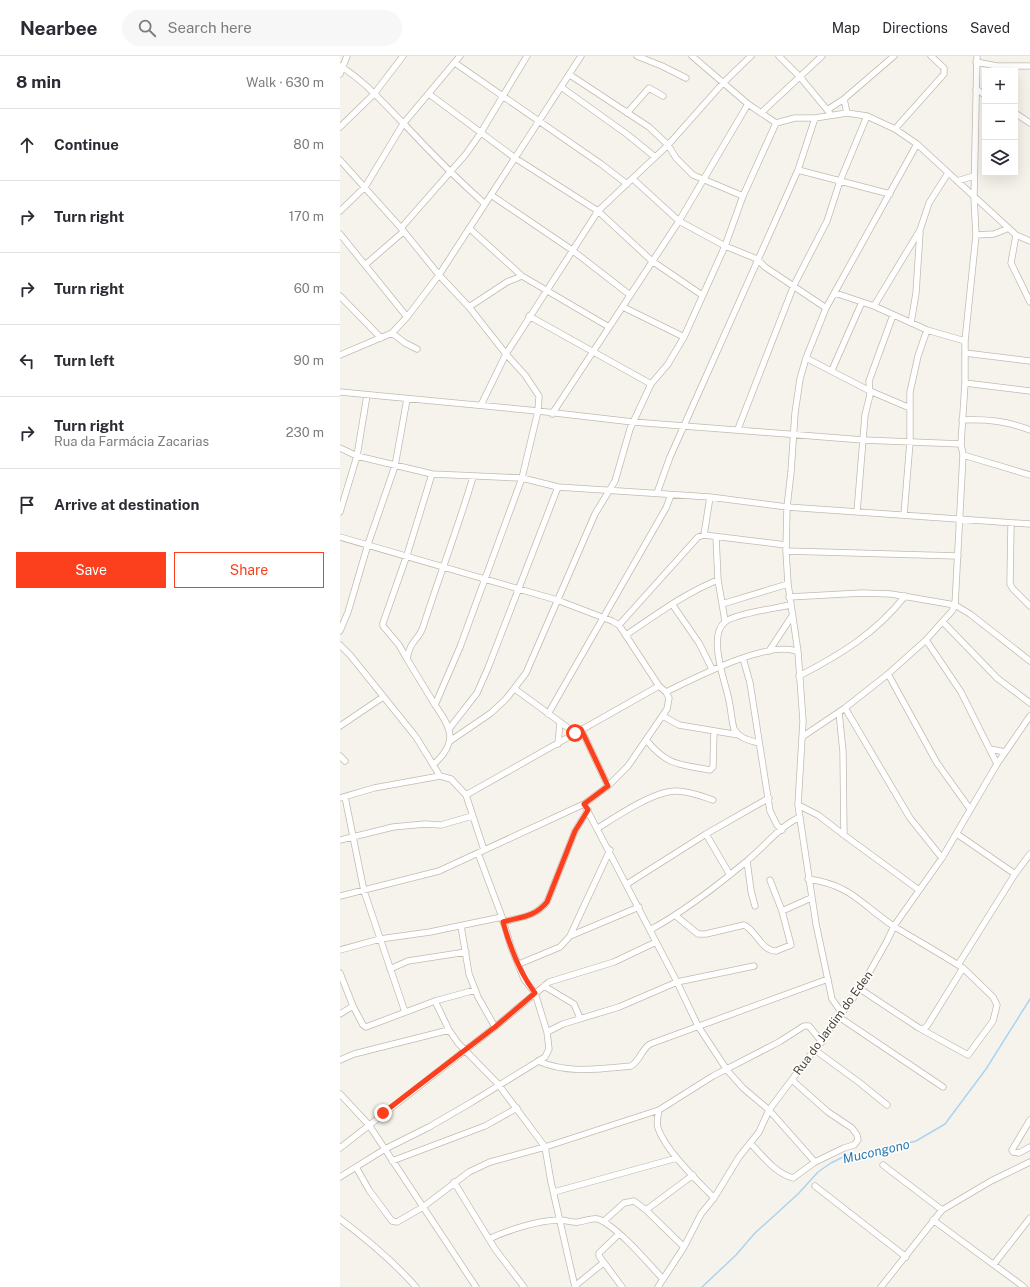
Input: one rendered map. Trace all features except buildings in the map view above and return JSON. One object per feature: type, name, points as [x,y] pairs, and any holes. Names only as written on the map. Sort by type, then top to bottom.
[{"type":"street","points":[[340,74],[341,67],[347,56]]},
{"type":"street","points":[[340,127],[374,94],[403,56]]},
{"type":"street","points":[[340,211],[365,187],[403,124],[460,56]]},
{"type":"street","points":[[365,265],[402,230],[480,134],[525,58],[519,56]]},
{"type":"street","points":[[340,356],[392,333],[407,317],[439,275],[581,56]]},
{"type":"street","points":[[637,56],[686,78]]},
{"type":"street","points":[[692,56],[748,104],[776,123],[795,118],[815,118],[847,113],[867,116],[895,129],[917,144],[1016,235],[1030,241]]},
{"type":"street","points":[[481,405],[506,354],[598,211],[668,145],[723,83],[751,56]]},
{"type":"street","points":[[779,56],[800,77],[831,116]]},
{"type":"street","points":[[761,113],[822,56]]},
{"type":"street","points":[[827,110],[844,99],[894,56]]},
{"type":"street","points":[[895,129],[944,74],[944,68],[931,56]]},
{"type":"street","points":[[802,737],[846,708],[888,674],[926,640],[943,622],[955,605],[958,556],[958,520],[963,455],[961,444],[965,383],[965,341],[976,235],[974,176],[977,59],[997,66],[1030,66]]},
{"type":"street","points":[[455,63],[539,120],[627,184]]},
{"type":"street","points":[[341,67],[374,94],[450,172],[485,204]]},
{"type":"street","points":[[570,75],[649,128],[668,145],[676,158],[687,170],[704,180],[743,196]]},
{"type":"street","points":[[561,88],[628,135],[655,157]]},
{"type":"street","points":[[627,113],[649,88],[663,96]]},
{"type":"street","points":[[976,89],[982,93]]},
{"type":"street","points":[[429,94],[480,134],[514,158],[598,211],[652,261],[702,295]]},
{"type":"street","points":[[844,99],[847,113]]},
{"type":"street","points":[[552,414],[679,221],[748,104]]},
{"type":"street","points":[[1018,115],[1030,123]]},
{"type":"street","points":[[738,429],[794,285],[827,221],[840,181],[867,116]]},
{"type":"street","points":[[657,493],[670,457],[757,258],[798,170],[815,118]]},
{"type":"street","points":[[450,741],[491,712],[516,689],[526,674],[595,514],[602,499],[610,490],[615,481],[627,436],[633,422],[651,384],[668,364],[684,337],[725,246],[743,196],[776,123]]},
{"type":"street","points":[[917,144],[826,308],[806,358],[800,379],[795,413],[787,507],[786,548],[789,597],[798,652],[802,715],[798,805],[811,898],[832,998],[841,1015],[942,1087]]},
{"type":"street","points":[[341,162],[365,187],[439,275],[469,306],[506,354],[526,375],[539,396],[538,411],[522,478],[460,647],[435,705]]},
{"type":"street","points":[[798,170],[890,194]]},
{"type":"street","points":[[874,306],[920,230],[929,203],[948,173]]},
{"type":"street","points":[[957,181],[974,176]]},
{"type":"street","points":[[633,179],[679,221],[725,246],[757,258],[765,267],[794,285],[826,308]]},
{"type":"street","points":[[491,195],[572,250],[630,295]]},
{"type":"street","points":[[469,228],[522,276],[609,327]]},
{"type":"street","points":[[976,235],[994,234],[1009,228]]},
{"type":"street","points":[[911,323],[916,293],[920,230]]},
{"type":"street","points":[[340,234],[407,317]]},
{"type":"street","points":[[1016,235],[1011,263],[1030,302]]},
{"type":"street","points":[[469,306],[507,282],[522,276]]},
{"type":"street","points":[[835,293],[874,306],[927,330],[965,341]]},
{"type":"street","points":[[340,296],[382,338]]},
{"type":"street","points":[[832,370],[862,302]]},
{"type":"street","points":[[623,307],[684,337]]},
{"type":"street","points":[[857,512],[865,415],[870,398],[869,381],[893,315]]},
{"type":"street","points":[[530,316],[651,384]]},
{"type":"street","points":[[904,515],[910,442],[910,392],[918,356],[927,330]]},
{"type":"street","points":[[392,333],[402,341],[417,349]]},
{"type":"street","points":[[965,353],[1030,361]]},
{"type":"street","points":[[806,358],[832,370],[870,391],[910,408]]},
{"type":"street","points":[[965,383],[1030,391]]},
{"type":"street","points":[[340,392],[481,405],[633,422],[738,429],[863,440],[961,444]]},
{"type":"street","points":[[340,512],[357,456],[367,395]]},
{"type":"street","points":[[340,631],[348,612],[368,544],[395,466],[407,399]]},
{"type":"street","points":[[962,420],[989,419],[1014,424],[1030,430]]},
{"type":"street","points":[[340,448],[357,456],[432,474],[472,477],[522,478],[558,487],[710,497],[787,507],[1030,524]]},
{"type":"street","points":[[963,455],[1030,475]]},
{"type":"street","points":[[432,474],[383,626],[399,645],[435,705],[444,716],[449,730],[450,741],[448,748],[434,764]]},
{"type":"street","points":[[407,659],[410,646],[423,629],[431,599],[444,568],[472,477]]},
{"type":"street","points":[[449,730],[476,693],[558,487]]},
{"type":"street","points":[[548,714],[666,508],[671,495]]},
{"type":"street","points":[[704,535],[710,497]]},
{"type":"street","points":[[1011,523],[1010,584],[1030,606]]},
{"type":"street","points":[[619,625],[698,537],[704,535],[786,548],[958,556]]},
{"type":"street","points":[[716,536],[718,580],[725,622]]},
{"type":"street","points":[[340,537],[407,555],[444,568],[557,600],[619,625],[659,686],[666,692],[669,698],[668,704],[662,716],[647,741],[628,766],[608,786],[584,804],[439,871],[340,896]]},
{"type":"street","points":[[626,635],[672,604],[718,580]]},
{"type":"street","points":[[722,604],[788,584]]},
{"type":"street","points":[[789,597],[862,593],[892,594],[955,605],[970,614],[1030,661]]},
{"type":"street","points":[[799,676],[827,662],[864,638],[895,609],[905,596]]},
{"type":"street","points":[[672,604],[699,643],[712,669]]},
{"type":"street","points":[[759,743],[746,739],[739,735],[734,729],[731,718],[729,698],[720,665],[719,631],[725,622],[750,613],[790,605]]},
{"type":"street","points":[[769,651],[792,616]]},
{"type":"street","points":[[943,622],[998,678],[1030,703]]},
{"type":"street","points":[[926,640],[961,692],[997,764]]},
{"type":"street","points":[[340,645],[350,655],[416,737],[440,776]]},
{"type":"street","points":[[666,692],[720,665],[743,658],[784,648],[798,652]]},
{"type":"street","points":[[743,658],[750,683],[770,811],[782,830]]},
{"type":"street","points":[[888,674],[937,763],[970,809]]},
{"type":"street","points":[[466,794],[558,744],[581,729],[659,686]]},
{"type":"street","points":[[516,689],[575,733]]},
{"type":"street","points":[[340,726],[383,697]]},
{"type":"street","points":[[846,708],[910,818],[942,858]]},
{"type":"street","points":[[839,712],[843,752],[844,835]]},
{"type":"street","points":[[662,716],[679,725],[739,735]]},
{"type":"street","name":"Rua do Jardim do Eden","points":[[658,1287],[684,1248],[701,1214],[714,1198],[736,1162],[760,1132],[769,1110],[822,1042],[860,989],[894,926],[958,834],[970,809],[997,764],[1030,716]]},
{"type":"street","points":[[558,744],[560,723]]},
{"type":"street","points":[[581,729],[608,786]]},
{"type":"street","points":[[647,741],[658,754],[669,761],[710,770],[713,767],[714,761],[714,731]]},
{"type":"street","points":[[990,749],[1005,752]]},
{"type":"street","points":[[340,756],[345,761]]},
{"type":"street","points":[[340,1177],[385,1149],[429,1127],[472,1102],[498,1084],[545,1057],[549,1049],[547,1032],[535,993],[524,979],[519,964],[510,947],[481,852],[466,794],[451,779],[440,776],[374,788],[343,798],[354,836],[364,891],[405,1012]]},
{"type":"street","points":[[598,828],[644,801],[675,791],[690,793],[713,800]]},
{"type":"street","points":[[627,884],[706,834],[769,798]]},
{"type":"street","points":[[584,804],[610,850],[698,1026],[727,1070],[743,1088],[769,1110],[815,1162]]},
{"type":"street","points":[[798,805],[818,815],[919,890]]},
{"type":"street","points":[[340,950],[380,939],[502,920],[538,912],[547,902],[575,831],[588,810]]},
{"type":"street","points":[[340,840],[393,827],[425,824],[441,825],[472,816]]},
{"type":"street","points":[[650,930],[676,916],[730,875],[782,830],[800,817]]},
{"type":"street","points":[[706,834],[730,875]]},
{"type":"street","points":[[958,834],[1015,874]]},
{"type":"street","points":[[519,964],[560,947],[570,936],[610,850]]},
{"type":"street","points":[[923,1029],[1015,874],[1030,854]]},
{"type":"street","points":[[747,861],[751,892],[755,906]]},
{"type":"street","points":[[808,879],[837,885],[852,893],[894,926],[961,967],[993,996],[997,1005],[993,1021],[968,1054],[923,1029],[860,989]]},
{"type":"street","points":[[676,916],[698,934],[706,934],[744,924],[749,927],[766,947],[776,951],[791,945],[782,911],[770,880]]},
{"type":"street","points":[[782,911],[811,898]]},
{"type":"street","points":[[570,936],[638,907]]},
{"type":"street","points":[[461,926],[469,974],[475,990],[495,1027]]},
{"type":"street","points":[[340,1148],[495,1027],[544,986],[556,979],[627,957],[656,942]]},
{"type":"street","points":[[390,969],[408,961],[466,952]]},
{"type":"street","points":[[547,1032],[580,1018],[619,1008],[677,982],[754,966]]},
{"type":"street","points":[[340,973],[353,1006],[364,1026],[435,1001],[475,990]]},
{"type":"street","points":[[538,1061],[556,1068],[566,1069],[630,1066],[638,1060],[645,1047],[650,1044],[828,979]]},
{"type":"street","points":[[544,986],[574,1004],[580,1018]]},
{"type":"street","points":[[435,1001],[449,1030],[458,1043],[498,1084],[545,1146],[575,1286],[603,1263]]},
{"type":"street","points":[[340,1014],[353,1006]]},
{"type":"street","points":[[356,1167],[369,1190],[394,1222],[423,1207],[454,1182],[490,1162],[659,1110],[727,1070],[779,1042],[804,1026],[809,1026],[822,1042]]},
{"type":"street","points":[[340,1060],[354,1054],[449,1030]]},
{"type":"street","points":[[815,1050],[887,1105]]},
{"type":"street","points":[[751,1144],[774,1168],[783,1175],[793,1178],[815,1162],[844,1148],[854,1146],[858,1140],[857,1135],[792,1080]]},
{"type":"street","points":[[340,1094],[369,1125],[450,1250],[476,1287]]},
{"type":"street","points":[[392,1161],[485,1126],[517,1108]]},
{"type":"street","points":[[659,1110],[658,1128],[677,1158],[714,1198]]},
{"type":"street","points":[[1030,1120],[1012,1150],[1013,1152],[1019,1152],[1030,1147]]},
{"type":"street","points":[[554,1192],[677,1158]]},
{"type":"street","points":[[881,1287],[942,1210],[978,1188],[1030,1162]]},
{"type":"street","points":[[883,1165],[942,1210]]},
{"type":"street","points":[[646,1210],[693,1175]]},
{"type":"street","points":[[454,1182],[489,1239],[524,1287]]},
{"type":"street","points":[[815,1186],[906,1257]]},
{"type":"street","points":[[604,1222],[629,1201],[637,1202],[684,1248]]},
{"type":"street","points":[[489,1239],[507,1231],[560,1220],[577,1222],[592,1218],[604,1222],[619,1234],[664,1279]]},
{"type":"street","points":[[994,1264],[1030,1218]]},
{"type":"street","points":[[340,1219],[395,1264],[416,1287]]},
{"type":"street","points":[[933,1220],[1024,1287]]},
{"type":"street","points":[[619,1234],[600,1253],[599,1257],[622,1287]]},
{"type":"waterway","name":"Mucongono","points":[[702,1287],[736,1255],[755,1233],[798,1194],[818,1172],[831,1163],[847,1155],[881,1150],[916,1141],[945,1124],[986,1069],[1030,999]]},
{"type":"route","points":[[383,1113],[495,1027],[535,993],[524,979],[519,964],[510,947],[503,922],[526,917],[542,909],[551,896],[575,831],[588,810],[584,804],[608,786],[581,729],[575,733]]}]
